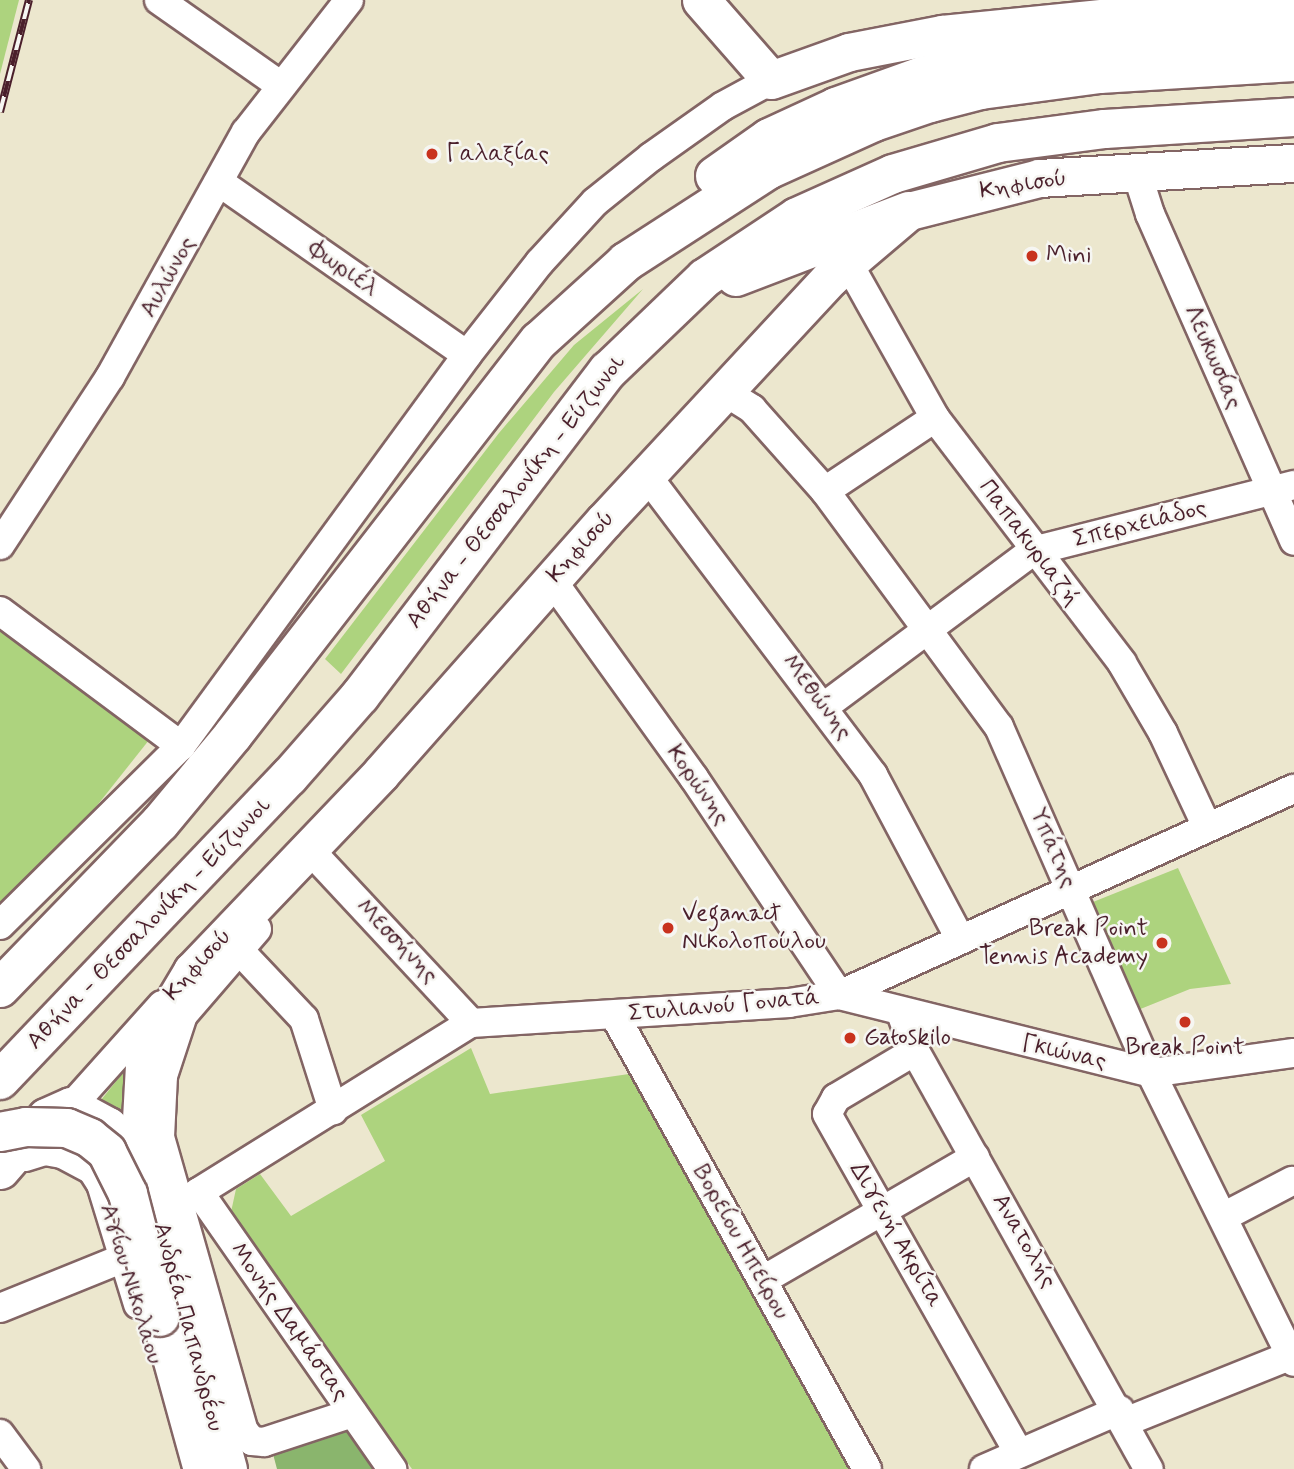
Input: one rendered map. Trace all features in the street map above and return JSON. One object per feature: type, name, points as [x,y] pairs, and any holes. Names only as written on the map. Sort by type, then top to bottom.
[{"type":"highway","points":[[0,988],[160,823],[527,355],[698,190],[769,138],[836,107],[922,76],[1012,56],[1102,45],[1294,33]]},
{"type":"highway","points":[[626,262],[768,170],[874,122],[929,103],[981,90],[1100,74],[1294,62]]},
{"type":"highway","name":"Αθήνα - Θεσσαλονίκη - Εύζωνοι","points":[[0,1080],[205,867],[360,696],[576,410],[631,344],[705,278],[797,218],[893,174],[946,157],[998,143],[1105,129],[1294,117]]},
{"type":"highway","points":[[663,315],[754,268],[909,211]]},
{"type":"highway","points":[[8,1153],[26,1127],[72,1129],[107,1152],[128,1194],[159,1317]]},
{"type":"main road","points":[[701,0],[771,80],[849,51],[942,34],[1168,11],[1294,10]]},
{"type":"main road","name":"Κηφισού","points":[[190,989],[381,773],[556,583],[647,476],[724,392],[848,261],[909,211],[1039,178],[1294,163]]},
{"type":"main road","points":[[149,1184],[141,1119],[144,1065],[157,1030],[190,989]]},
{"type":"main road","points":[[8,1153],[46,1117],[71,1106],[96,1118],[124,1142],[149,1184]]},
{"type":"main road","name":"Ανδρέα Παπανδρέου","points":[[149,1184],[228,1469]]},
{"type":"main road","name":"Ανδρέα Παπανδρέου","points":[[159,1317],[202,1469]]},
{"type":"street","points":[[159,0],[280,85]]},
{"type":"street","name":"Αυλώνος","points":[[0,545],[110,377],[246,132],[338,2]]},
{"type":"street","points":[[0,925],[181,746],[467,355],[594,202],[723,106],[771,80]]},
{"type":"street","name":"Λευκωσίας","points":[[1137,173],[1150,214],[1283,488],[1294,541]]},
{"type":"street","name":"Φωριέλ","points":[[219,182],[467,355]]},
{"type":"street","name":"Παπακυριαζή","points":[[848,261],[935,418],[1033,551],[1122,663],[1163,733],[1207,827]]},
{"type":"street","name":"Υπάτης","points":[[724,392],[752,409],[825,491],[999,727],[1151,1073],[1293,1358]]},
{"type":"street","points":[[825,491],[935,418]]},
{"type":"street","name":"Μεθώνης","points":[[647,476],[825,706],[907,833],[959,937]]},
{"type":"street","name":"Σπερχειάδος","points":[[825,706],[1033,551],[1283,488]]},
{"type":"street","name":"Κηφισού","points":[[71,1106],[190,989],[238,949],[321,862],[556,583]]},
{"type":"street","name":"Κορώνης","points":[[556,583],[839,995]]},
{"type":"street","points":[[0,611],[181,746]]},
{"type":"street","name":"Στυλιανού Γονατά","points":[[191,1198],[471,1023],[615,1016],[839,995],[959,937],[1294,789]]},
{"type":"street","name":"Μεσσήνης","points":[[321,862],[471,1023]]},
{"type":"street","points":[[238,949],[304,1019],[333,1110]]},
{"type":"street","points":[[190,989],[168,1054],[159,1110],[160,1138],[191,1198],[244,1431],[252,1441],[264,1442],[352,1413]]},
{"type":"street","name":"Γκιώνας","points":[[839,995],[901,1013],[1151,1073],[1294,1053]]},
{"type":"street","name":"Ανατολής","points":[[901,1013],[915,1051],[1122,1416],[1149,1469]]},
{"type":"street","name":"Βορείου Ηπείρου","points":[[615,1016],[867,1469]]},
{"type":"street","name":"Διγενή Ακρίτα","points":[[915,1051],[836,1098],[827,1108],[829,1119],[1018,1453]]},
{"type":"street","name":"Αγίου Νικολάου","points":[[8,1153],[44,1151],[62,1154],[92,1170],[101,1184],[186,1469]]},
{"type":"street","points":[[0,1181],[8,1153]]},
{"type":"street","points":[[763,1280],[975,1157]]},
{"type":"street","points":[[1223,1217],[1292,1181]]},
{"type":"street","name":"Μονής Δαμάστας","points":[[191,1198],[392,1469]]},
{"type":"street","points":[[0,1308],[124,1258]]},
{"type":"street","points":[[984,1469],[1018,1453],[1293,1358]]},
{"type":"street","points":[[200,1361],[244,1469]]},
{"type":"street","points":[[0,1434],[26,1469]]},
{"type":"green space","points":[[0,0],[19,0],[0,74]]},
{"type":"green space","points":[[643,289],[554,392],[341,674],[325,659],[499,433],[574,345]]},
{"type":"green space","points":[[0,614],[153,735],[76,832],[0,909]]},
{"type":"green space","name":"Break Point Tennis Academy","points":[[1178,868],[1231,984],[1190,989],[1138,1010],[1093,902]]},
{"type":"green space","points":[[471,1048],[490,1094],[629,1074],[850,1469],[412,1469],[231,1212],[236,1189],[260,1174],[291,1216],[385,1161],[361,1115]]},
{"type":"green space","points":[[126,1069],[125,1118],[97,1105]]},
{"type":"green space","points":[[348,1430],[377,1469],[277,1469],[273,1454]]},
{"type":"railway","points":[[0,112],[29,0]]},
{"type":"place","name":"Γαλαξίας","points":[[432,154]]},
{"type":"place","name":"Mini","points":[[1032,256]]},
{"type":"place","name":"Veganact Νικολοπούλου","points":[[668,928]]},
{"type":"place","name":"Break Point Tennis Academy","points":[[1162,943]]},
{"type":"place","name":"Break Point","points":[[1185,1022]]},
{"type":"place","name":"Gatoskilo","points":[[850,1038]]}]
